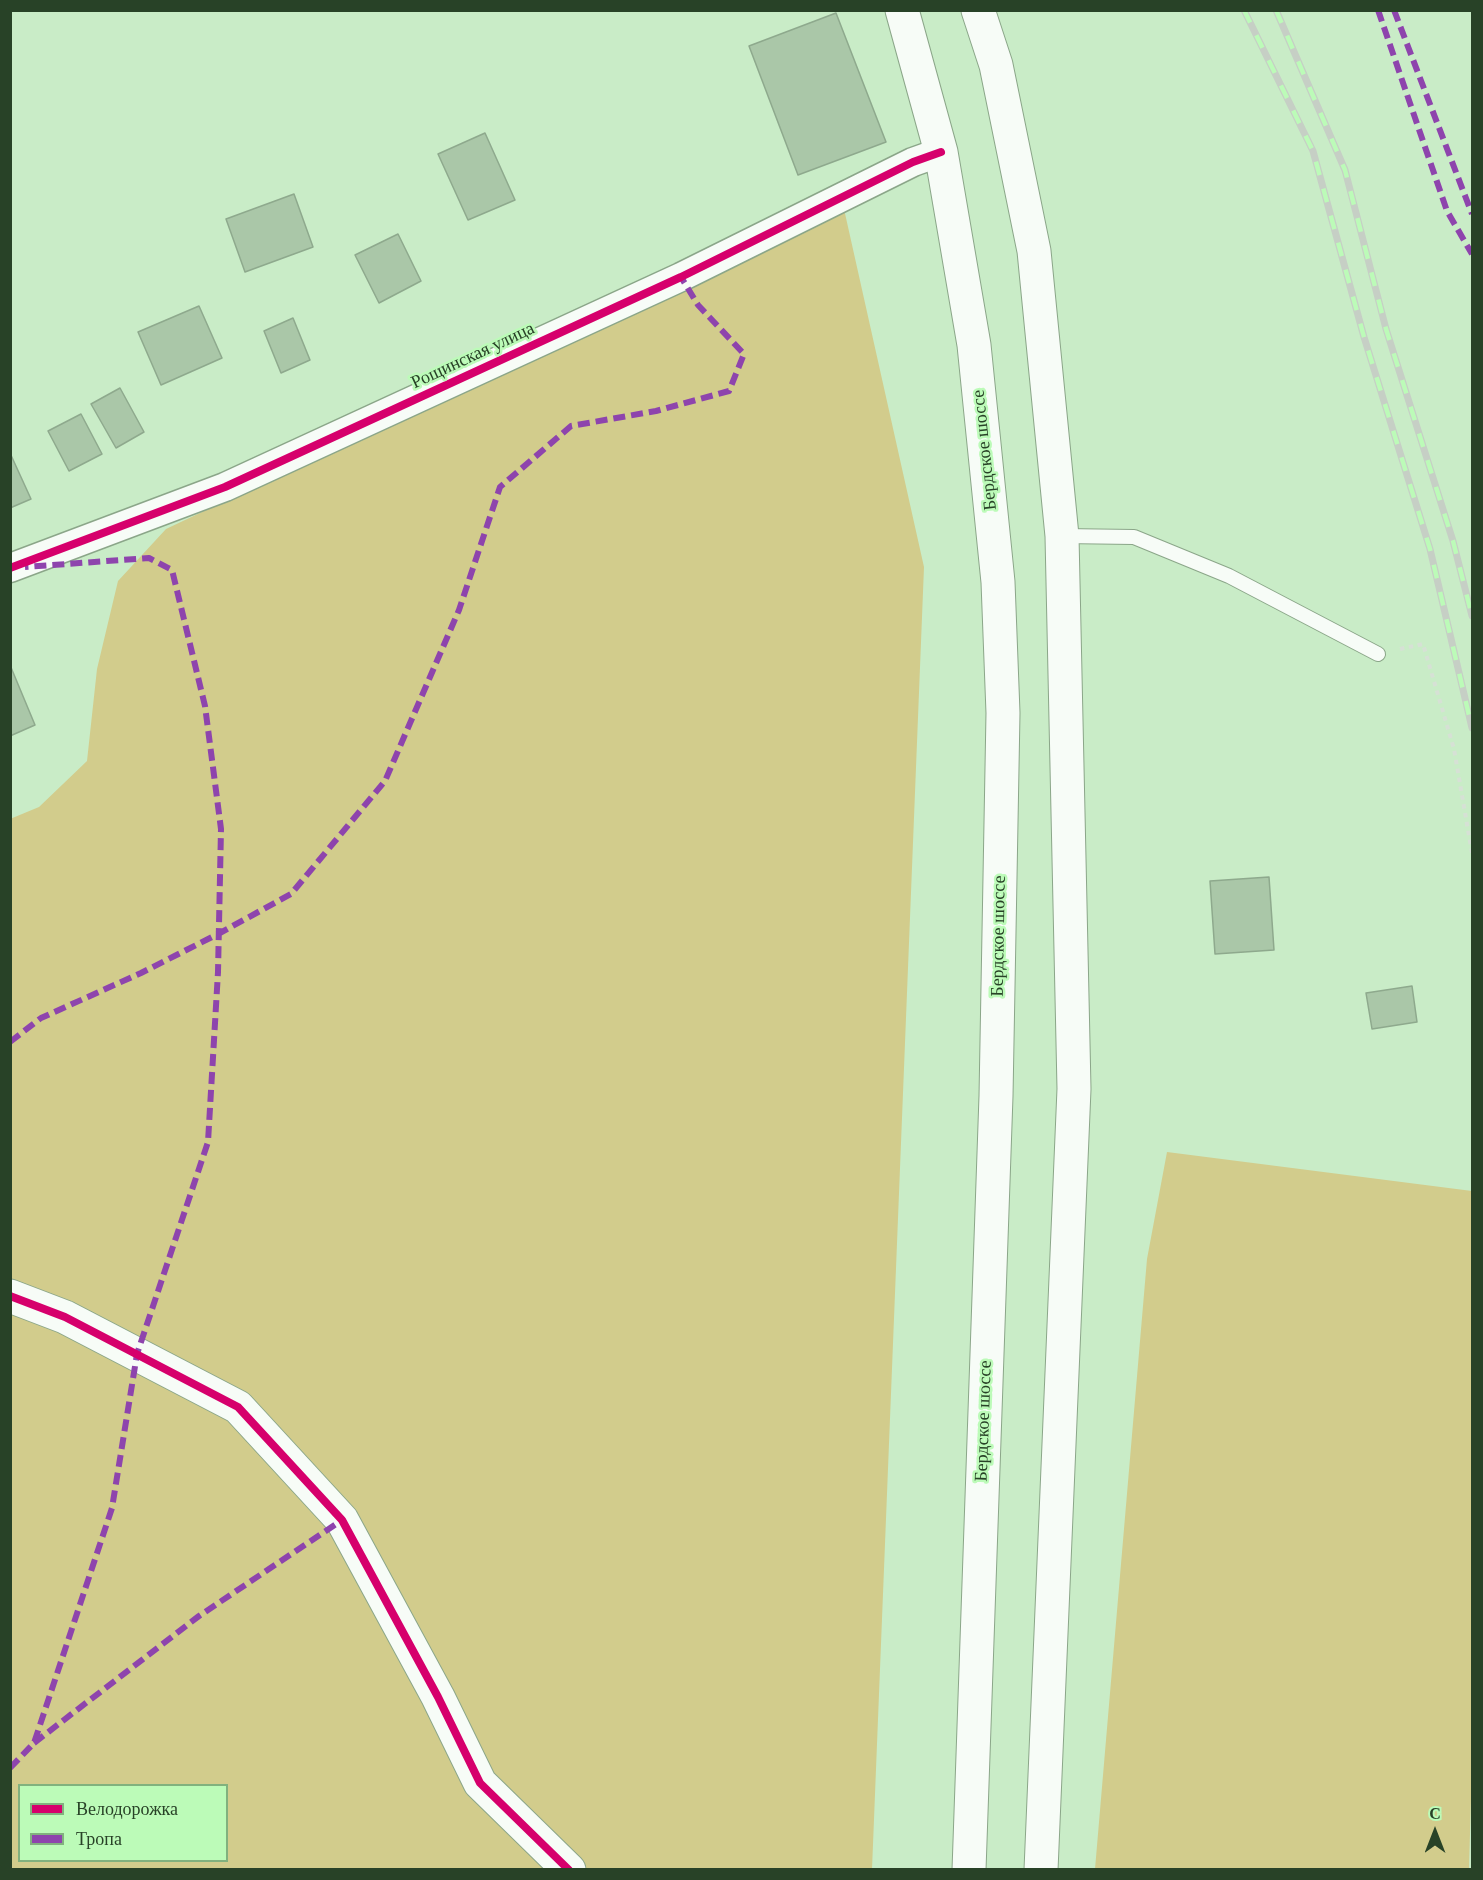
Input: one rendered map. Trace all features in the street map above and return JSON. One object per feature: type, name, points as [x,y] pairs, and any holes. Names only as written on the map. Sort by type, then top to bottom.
[{"type":"main road","name":"Бердское шоссе","points":[[902,10],[941,152],[974,345],[998,582],[1003,713],[996,1096],[969,1869]]},
{"type":"main road","points":[[978,10],[996,64],[1034,251],[1062,536],[1074,1089],[1041,1869]]},
{"type":"main road","points":[[10,1296],[65,1317],[238,1407],[342,1520],[438,1697],[480,1783],[569,1869]]},
{"type":"street","name":"Рощинская улица","points":[[10,568],[225,487],[681,277],[913,162],[941,152]]},
{"type":"lane","points":[[1062,536],[1134,537],[1229,576],[1378,654]]},
{"type":"path","points":[[1378,654],[1423,644],[1454,748],[1473,853]]},
{"type":"shaded area","points":[[844,209],[924,567],[872,1869],[11,1869],[10,819],[39,807],[87,761],[97,669],[118,581],[166,529]]},
{"type":"shaded area","points":[[1167,1152],[1472,1191],[1472,1764],[1469,1869],[1095,1869],[1147,1259]]},
{"type":"building","points":[[836,13],[886,142],[798,175],[749,46]]},
{"type":"building","points":[[485,133],[515,200],[468,220],[438,154]]},
{"type":"building","points":[[294,194],[313,247],[245,272],[226,219]]},
{"type":"building","points":[[398,234],[421,281],[379,303],[355,255]]},
{"type":"building","points":[[199,306],[222,358],[161,385],[138,332]]},
{"type":"building","points":[[293,318],[310,360],[281,373],[264,331]]},
{"type":"building","points":[[120,388],[144,432],[116,448],[91,404]]},
{"type":"building","points":[[81,414],[102,454],[69,471],[48,431]]},
{"type":"building","points":[[10,453],[31,499],[10,508]]},
{"type":"building","points":[[10,665],[35,725],[10,736]]},
{"type":"building","points":[[1269,877],[1274,950],[1215,954],[1210,881]]},
{"type":"building","points":[[1412,986],[1417,1022],[1372,1029],[1366,993]]},
{"type":"railway","points":[[1244,10],[1313,151],[1364,337],[1430,549],[1472,728]]},
{"type":"railway","points":[[1276,10],[1345,170],[1386,329],[1453,541],[1472,616]]},
{"type":"marked path","points":[[1378,10],[1447,211],[1472,254]]},
{"type":"marked path","points":[[1394,10],[1472,214]]},
{"type":"marked path","points":[[10,1042],[41,1018],[141,973],[291,894],[385,781],[459,610],[500,487],[571,426],[656,411],[729,391],[744,354],[698,305],[681,277]]},
{"type":"marked path","points":[[10,1768],[34,1743],[112,1508],[137,1354],[208,1142],[218,972],[221,829],[205,706],[172,570],[149,558],[25,567]]},
{"type":"marked path","points":[[34,1743],[199,1616],[342,1520]]},
{"type":"cycle path","points":[[10,568],[225,487],[681,277],[913,162],[941,152]]},
{"type":"cycle path","points":[[10,1296],[65,1317],[238,1407],[342,1520],[438,1697],[480,1783],[569,1870]]}]
